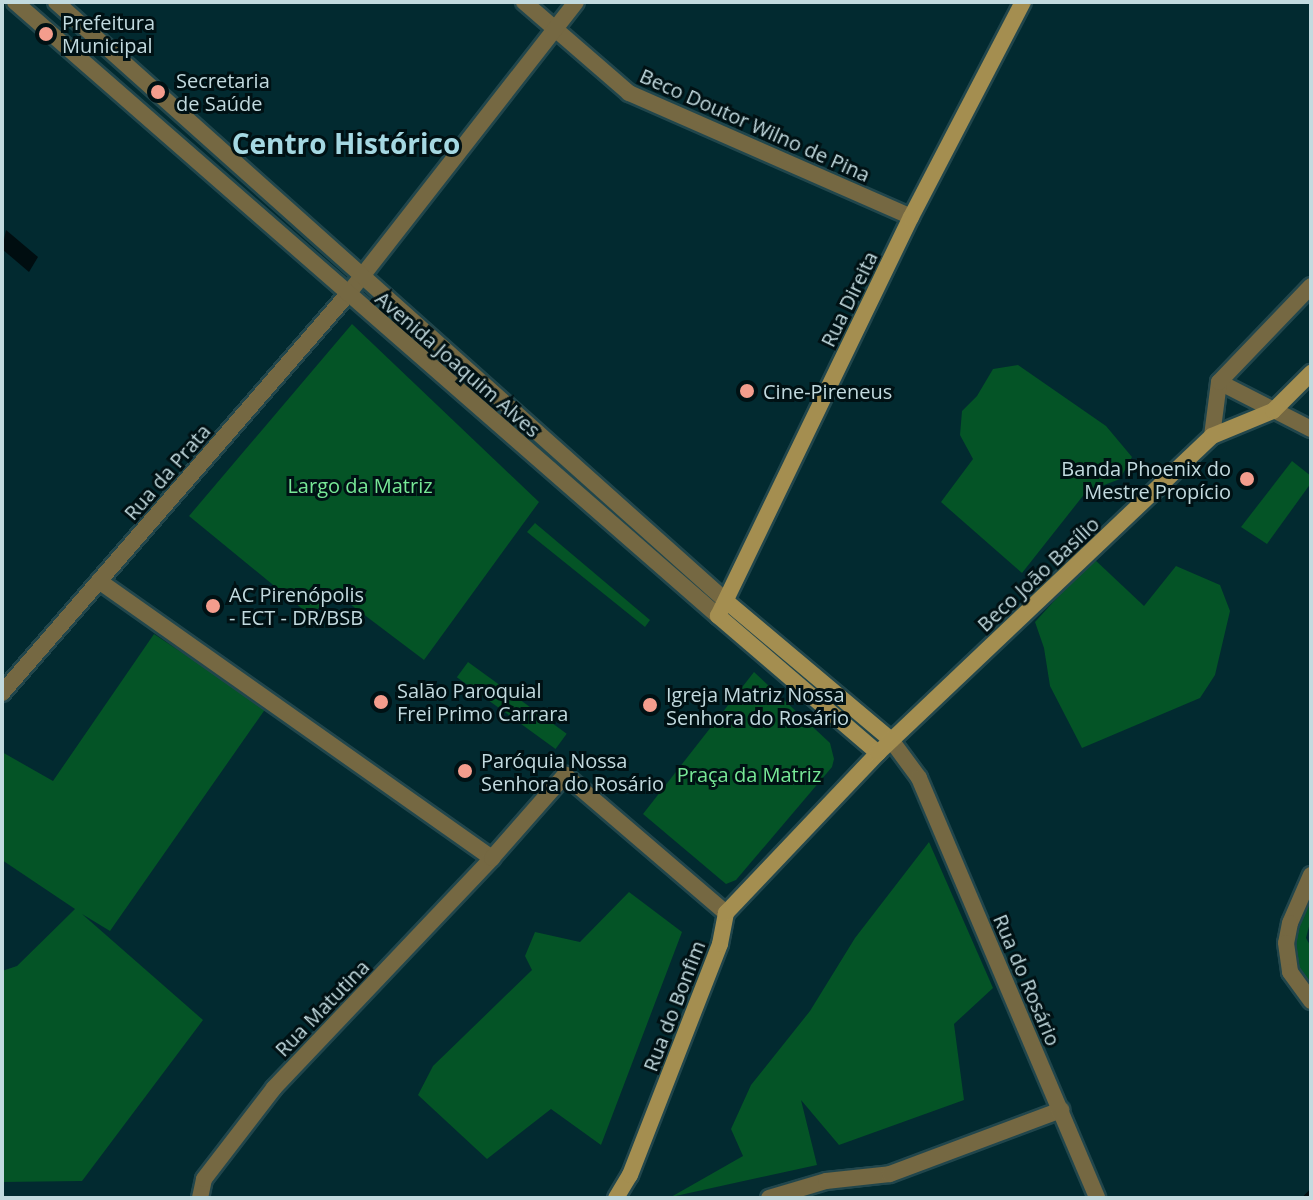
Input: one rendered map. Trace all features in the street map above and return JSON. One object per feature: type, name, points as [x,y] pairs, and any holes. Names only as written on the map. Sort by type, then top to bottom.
[{"type":"main road","name":"Rua Direita","points":[[718,616],[911,217],[1023,2]]},
{"type":"main road","points":[[1212,436],[1273,411],[1311,373]]},
{"type":"main road","name":"Beco João Basílio","points":[[891,740],[1212,436]]},
{"type":"main road","name":"Avenida Joaquim Alves","points":[[726,601],[891,740]]},
{"type":"main road","name":"Avenida Joaquim Alves","points":[[718,616],[878,753]]},
{"type":"main road","points":[[726,913],[891,740]]},
{"type":"main road","name":"Rua do Bonfim","points":[[616,1198],[630,1175],[720,944],[726,913]]},
{"type":"street","name":"Avenida Joaquim Alves","points":[[15,2],[718,616]]},
{"type":"street","name":"Avenida Joaquim Alves","points":[[56,2],[726,601]]},
{"type":"street","name":"Beco Doutor Wilno de Pina","points":[[524,2],[629,93],[911,217]]},
{"type":"street","name":"Rua da Prata","points":[[4,687],[348,294],[576,2]]},
{"type":"street","points":[[222,184],[238,166]]},
{"type":"street","points":[[1212,436],[1219,382],[1311,286]]},
{"type":"street","points":[[1219,382],[1311,429]]},
{"type":"street","points":[[487,416],[500,401]]},
{"type":"street","points":[[99,581],[492,858]]},
{"type":"street","name":"Rua do Rosário","points":[[891,740],[919,778],[1097,1198]]},
{"type":"street","points":[[878,753],[919,778]]},
{"type":"street","name":"Rua Matutina","points":[[200,1198],[204,1179],[274,1088],[492,858],[565,775],[726,913]]},
{"type":"street","points":[[1311,875],[1290,923],[1286,943],[1290,972],[1311,1001]]},
{"type":"street","points":[[769,1198],[826,1181],[890,1174],[1061,1110]]},
{"type":"green space","name":"Largo da Matriz","points":[[352,324],[539,502],[424,660],[334,592],[311,616],[189,516]]},
{"type":"green space","points":[[1018,365],[1106,426],[1132,457],[1120,479],[1086,492],[1022,573],[941,502],[973,459],[960,435],[962,411],[977,396],[993,369]]},
{"type":"green space","points":[[1292,461],[1311,476],[1311,483],[1267,544],[1241,527]]},
{"type":"green space","points":[[535,523],[650,620],[645,627],[527,532]]},
{"type":"green space","points":[[1093,558],[1144,606],[1176,566],[1220,585],[1230,611],[1215,675],[1200,698],[1082,748],[1050,686],[1044,648],[1035,622]]},
{"type":"green space","points":[[154,634],[266,708],[110,931],[82,914],[203,1020],[82,1181],[2,1182],[2,971],[17,966],[75,909],[2,860],[2,752],[53,781]]},
{"type":"green space","points":[[468,662],[567,734],[556,749],[457,677]]},
{"type":"green space","name":"Praça da Matriz","points":[[754,672],[830,743],[834,759],[832,767],[736,880],[726,884],[643,814]]},
{"type":"green space","points":[[929,842],[993,988],[954,1024],[964,1100],[839,1145],[801,1100],[817,1165],[671,1197],[743,1156],[731,1129],[751,1085],[810,1011],[855,938]]},
{"type":"green space","points":[[1311,875],[1311,919],[1306,938],[1311,947],[1311,1003],[1286,959]]},
{"type":"green space","points":[[629,892],[682,932],[601,1145],[551,1109],[487,1159],[418,1095],[433,1066],[532,970],[525,956],[535,932],[580,942]]},
{"type":"shaded area","points":[[6,230],[38,257],[29,272],[2,249]]},
{"type":"waterway","points":[[1307,1198],[1311,1194]]},
{"type":"place","name":"Prefeitura Municipal","points":[[46,34]]},
{"type":"place","name":"Secretaria de Saúde","points":[[158,92]]},
{"type":"place","name":"Cine-Pireneus","points":[[747,391]]},
{"type":"place","name":"Banda Phoenix do Mestre Propício","points":[[1247,479]]},
{"type":"place","name":"AC Pirenópolis - ECT - DR/BSB","points":[[213,606]]},
{"type":"place","name":"Salão Paroquial Frei Primo Carrara","points":[[381,702]]},
{"type":"place","name":"Igreja Matriz Nossa Senhora do Rosário","points":[[650,705]]},
{"type":"place","name":"Paróquia Nossa Senhora do Rosário","points":[[465,771]]},
{"type":"district","name":"Centro Histórico","points":[[346,143]]}]
